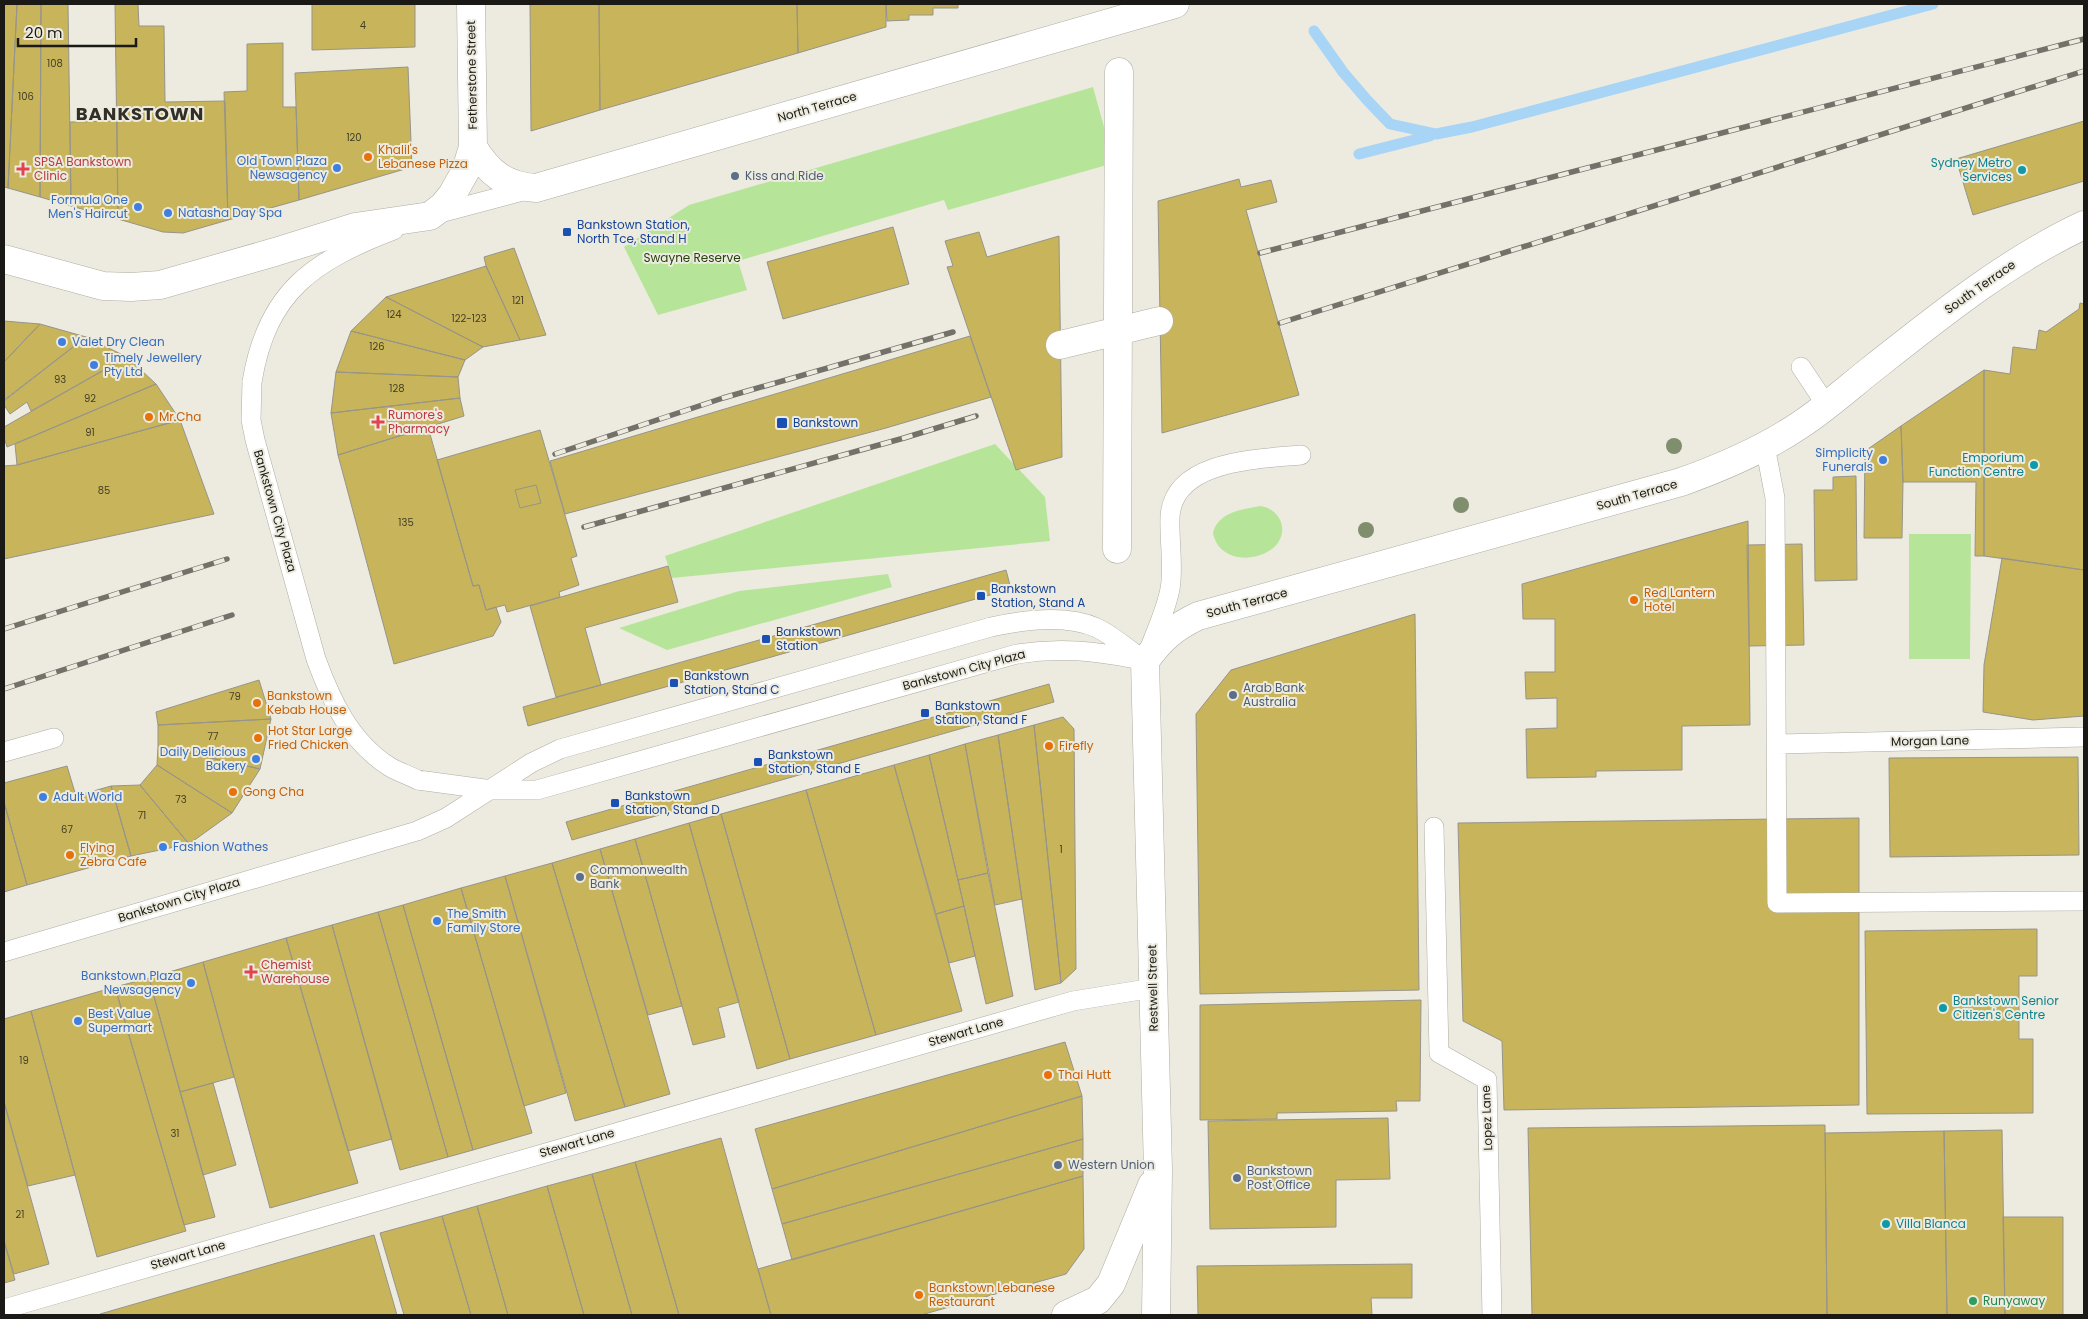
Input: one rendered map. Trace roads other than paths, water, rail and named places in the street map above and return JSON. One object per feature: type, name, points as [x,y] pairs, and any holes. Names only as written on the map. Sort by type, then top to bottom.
[{"type":"street","name":"Fetherstone Street","points":[[471,4],[473,147]]},
{"type":"street","name":"North Terrace","points":[[473,147],[484,164],[502,179],[513,185],[536,188],[1123,11],[1175,4]]},
{"type":"street","points":[[1117,549],[1119,72]]},
{"type":"street","name":"Bankstown City Plaza","points":[[430,216],[443,206],[452,195],[466,170],[473,147]]},
{"type":"street","points":[[4,259],[103,286],[160,285],[355,227],[430,216]]},
{"type":"street","name":"South Terrace","points":[[1145,661],[1157,644],[1169,632],[1198,616],[1681,482],[1727,466],[1799,426],[2001,272],[2050,241],[2084,225]]},
{"type":"street","points":[[1060,345],[1159,321]]},
{"type":"street","name":"Restwell Street","points":[[1145,661],[1158,1170],[1156,1315]]},
{"type":"street","points":[[1066,1315],[1098,1300],[1111,1284],[1158,1170]]},
{"type":"lane","points":[[430,216],[536,188]]},
{"type":"lane","name":"Bankstown City Plaza","points":[[430,216],[340,252],[320,264],[300,280],[285,296],[273,315],[259,346],[252,382],[251,420],[255,440],[316,659],[329,694],[346,723],[365,748],[390,767],[418,780],[492,790],[538,790],[1018,654],[1041,650],[1065,649],[1092,651],[1145,661]]},
{"type":"lane","points":[[1801,368],[1827,406]]},
{"type":"lane","points":[[1765,446],[1775,498],[1777,903],[2084,901]]},
{"type":"lane","points":[[1145,661],[1170,589],[1170,517],[1175,495],[1192,478],[1219,467],[1256,459],[1301,455]]},
{"type":"lane","name":"Bankstown City Plaza","points":[[4,952],[418,831],[446,818],[492,790],[530,763],[560,750],[1006,624],[1038,619],[1080,623],[1097,628],[1145,661]]},
{"type":"lane","name":"Morgan Lane","points":[[1776,744],[2084,737]]},
{"type":"lane","points":[[4,752],[54,738]]},
{"type":"lane","name":"Lopez Lane","points":[[1434,827],[1439,1053],[1487,1080],[1492,1315]]},
{"type":"lane","name":"Stewart Lane","points":[[4,1309],[1073,1001],[1153,988]]},
{"type":"waterway","points":[[1314,31],[1343,72],[1390,124],[1436,134],[1472,127],[1933,4]]},
{"type":"waterway","points":[[1359,154],[1430,136]]},
{"type":"railway","points":[[1260,253],[2084,39]]},
{"type":"railway","points":[[1280,323],[2084,71]]},
{"type":"railway","points":[[555,454],[723,398],[953,332]]},
{"type":"railway","points":[[584,527],[904,438],[976,416]]},
{"type":"railway","points":[[4,629],[227,559]]},
{"type":"railway","points":[[4,689],[232,615]]},
{"type":"place","name":"Khalil's Lebanese Pizza","points":[[368,157]]},
{"type":"place","name":"Old Town Plaza Newsagency","points":[[337,168]]},
{"type":"place","name":"SPSA Bankstown Clinic","points":[[23,169]]},
{"type":"place","name":"Sydney Metro Services","points":[[2022,170]]},
{"type":"place","name":"Kiss and Ride","points":[[735,176]]},
{"type":"place","name":"Formula One Men's Haircut","points":[[138,207]]},
{"type":"place","name":"Natasha Day Spa","points":[[168,213]]},
{"type":"place","name":"Bankstown Station, North Tce, Stand H","points":[[567,232]]},
{"type":"place","name":"Valet Dry Clean","points":[[62,342]]},
{"type":"place","name":"Timely Jewellery Pty Ltd","points":[[94,365]]},
{"type":"place","name":"Mr.Cha","points":[[149,417]]},
{"type":"place","name":"Rumore's Pharmacy","points":[[378,422]]},
{"type":"place","name":"Bankstown","points":[[782,423]]},
{"type":"place","name":"Simplicity Funerals","points":[[1883,460]]},
{"type":"place","name":"Emporium Function Centre","points":[[2034,465]]},
{"type":"place","name":"Bankstown Station, Stand A","points":[[981,596]]},
{"type":"place","name":"Red Lantern Hotel","points":[[1634,600]]},
{"type":"place","name":"Bankstown Station","points":[[766,639]]},
{"type":"place","name":"Bankstown Station, Stand C","points":[[674,683]]},
{"type":"place","name":"Arab Bank Australia","points":[[1233,695]]},
{"type":"place","name":"Bankstown Kebab House","points":[[257,703]]},
{"type":"place","name":"Bankstown Station, Stand F","points":[[925,713]]},
{"type":"place","name":"Hot Star Large Fried Chicken","points":[[258,738]]},
{"type":"place","name":"Firefly","points":[[1049,746]]},
{"type":"place","name":"Daily Delicious Bakery","points":[[256,759]]},
{"type":"place","name":"Bankstown Station, Stand E","points":[[758,762]]},
{"type":"place","name":"Gong Cha","points":[[233,792]]},
{"type":"place","name":"Adult World","points":[[43,797]]},
{"type":"place","name":"Bankstown Station, Stand D","points":[[615,803]]},
{"type":"place","name":"Fashion Wathes","points":[[163,847]]},
{"type":"place","name":"Flying Zebra Cafe","points":[[70,855]]},
{"type":"place","name":"Commonwealth Bank","points":[[580,877]]},
{"type":"place","name":"The Smith Family Store","points":[[437,921]]},
{"type":"place","name":"Chemist Warehouse","points":[[251,972]]},
{"type":"place","name":"Bankstown Plaza Newsagency","points":[[191,983]]},
{"type":"place","name":"Bankstown Senior Citizen's Centre","points":[[1943,1008]]},
{"type":"place","name":"Best Value Supermart","points":[[78,1021]]},
{"type":"place","name":"Thai Hutt","points":[[1048,1075]]},
{"type":"place","name":"Western Union","points":[[1058,1165]]},
{"type":"place","name":"Bankstown Post Office","points":[[1237,1178]]},
{"type":"place","name":"Villa Blanca","points":[[1886,1224]]},
{"type":"place","name":"Bankstown Lebanese Restaurant","points":[[919,1295]]},
{"type":"place","name":"Runyaway","points":[[1973,1301]]},
{"type":"district","name":"BANKSTOWN","points":[[140,114]]},
{"type":"park label","name":"Swayne Reserve","points":[[692,258]]}]
